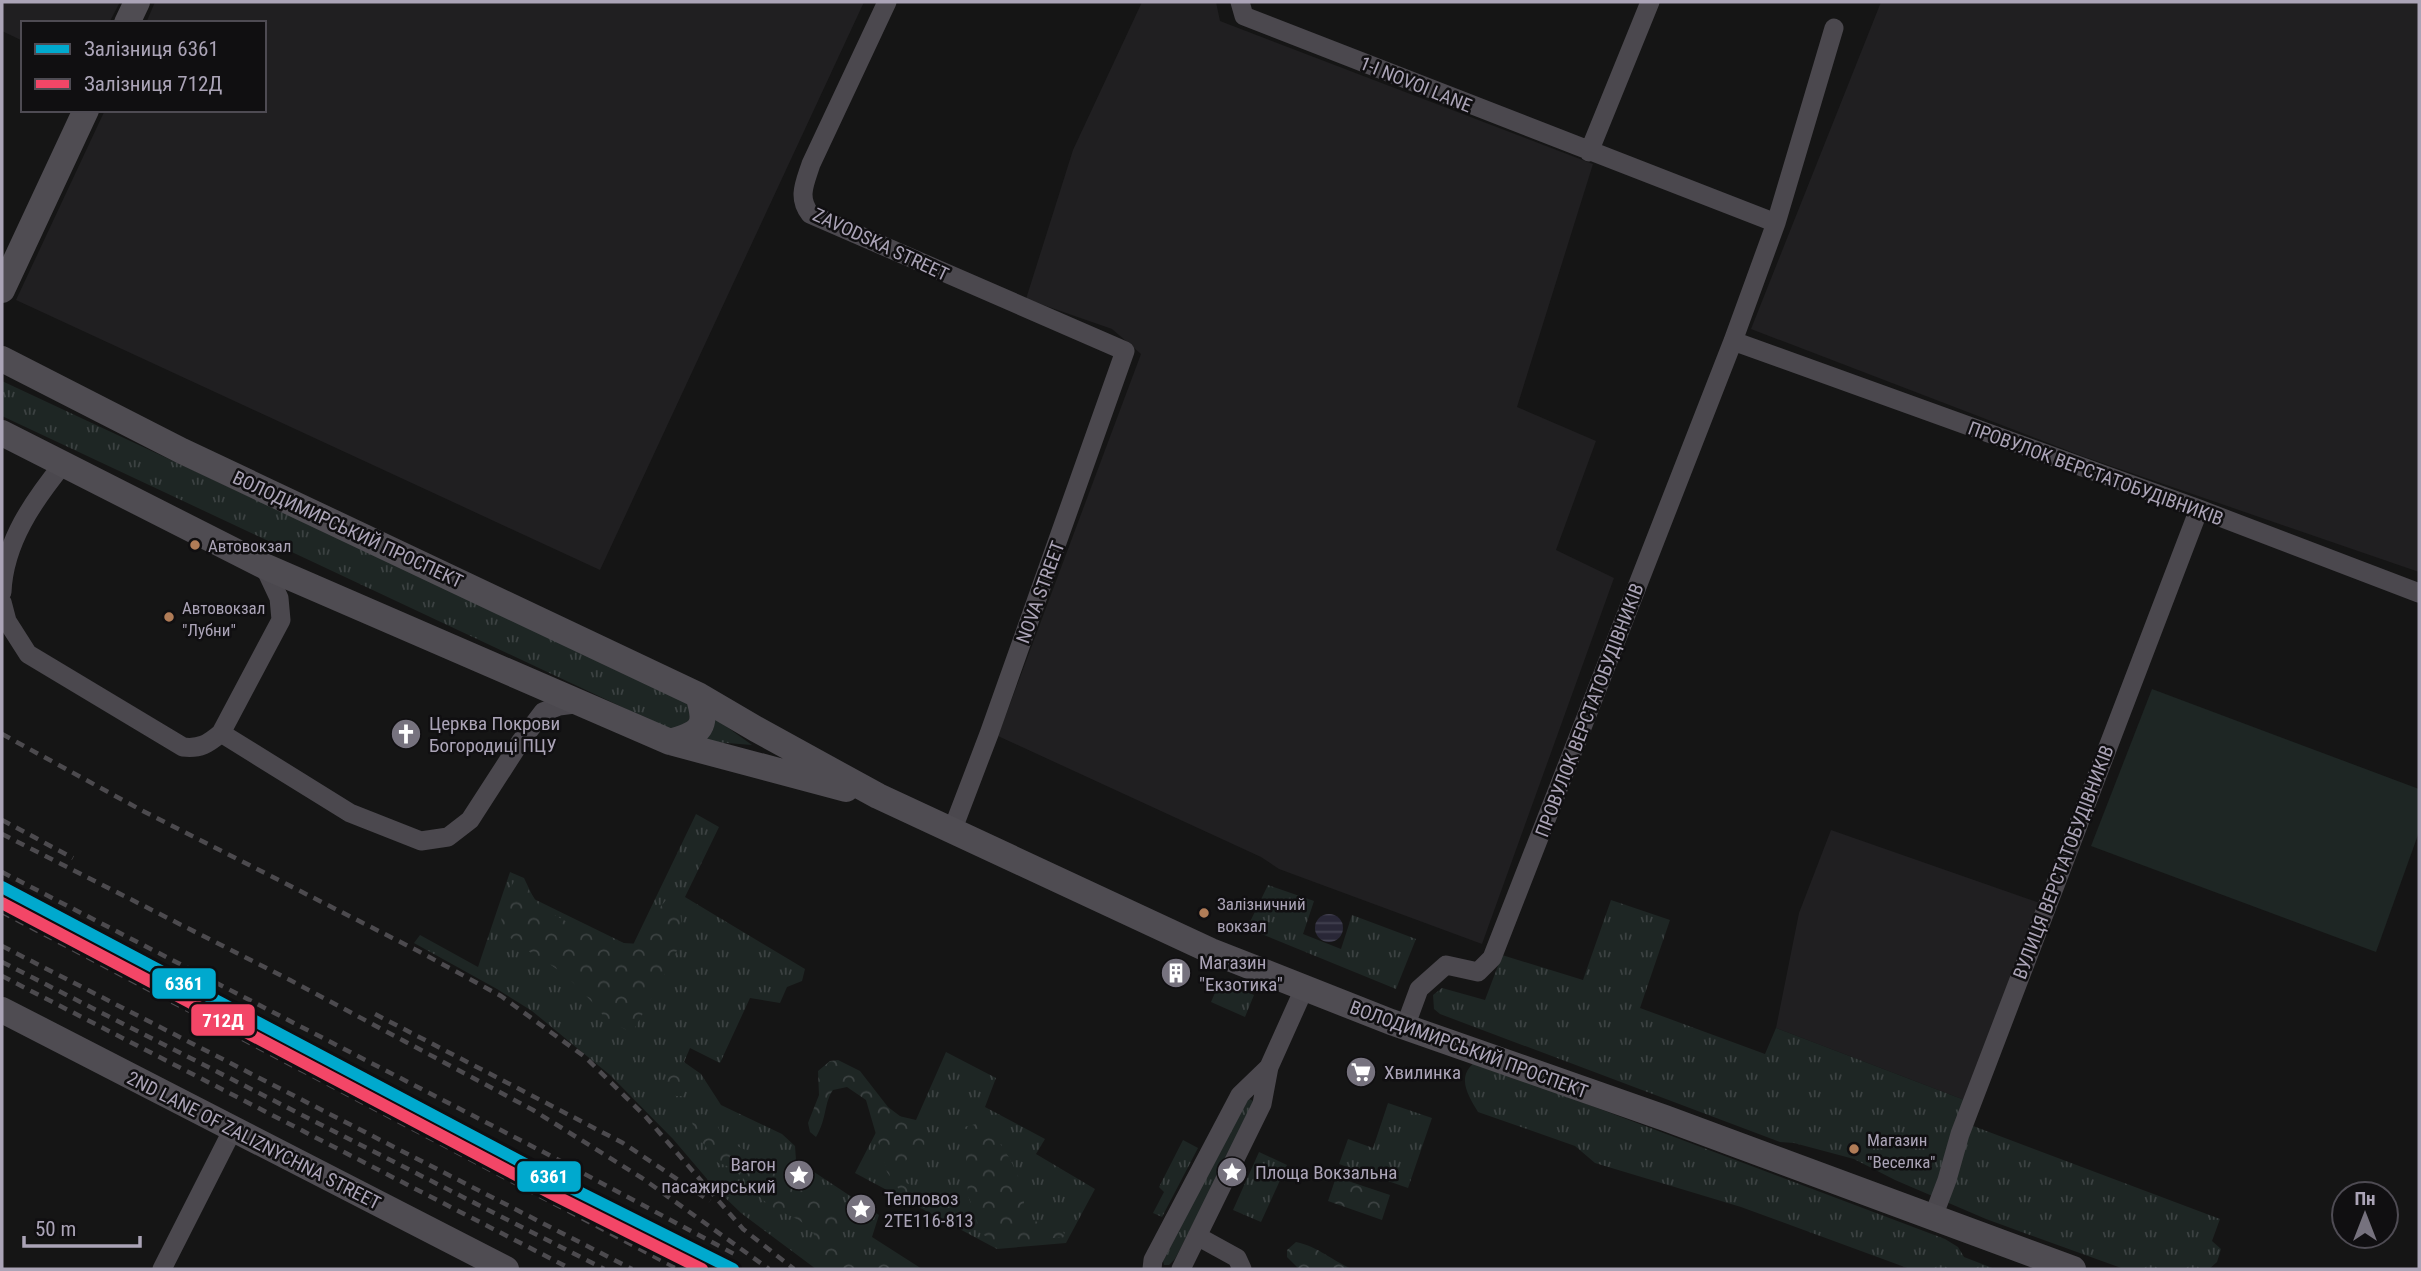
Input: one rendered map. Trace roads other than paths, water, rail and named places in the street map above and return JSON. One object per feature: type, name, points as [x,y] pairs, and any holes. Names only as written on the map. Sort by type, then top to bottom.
[{"type":"main road","points":[[128,21],[137,2]]},
{"type":"main road","points":[[2,290],[85,112]]},
{"type":"main road","points":[[2,337],[10,362]]},
{"type":"main road","name":"ВОЛОДИМИРСЬКИЙ ПРОСПЕКТ","points":[[10,362],[182,451],[698,695],[878,796],[1211,951],[1405,1027],[1653,1114],[2073,1269]]},
{"type":"main road","name":"ВОЛОДИМИРСЬКИЙ ПРОСПЕКТ","points":[[2,433],[264,566],[670,742],[878,796]]},
{"type":"main road","points":[[670,742],[699,731],[703,712],[698,695]]},
{"type":"main road","name":"2ND LANE OF ZALIZNYCHNA STREET","points":[[2,1010],[506,1269]]},
{"type":"street","name":"ZAVODSKA STREET","points":[[887,2],[811,164],[803,189],[804,207],[810,214],[1125,351]]},
{"type":"street","points":[[1589,152],[1650,2]]},
{"type":"street","name":"1-I NOVOI LANE","points":[[1242,9],[1589,152],[1776,223]]},
{"type":"street","name":"ПРОВУЛОК ВЕРСТАТОБУДІВНИКІВ","points":[[1405,1027],[1419,989],[1446,965],[1478,972],[1492,958],[1733,341],[1776,223],[1834,27]]},
{"type":"street","name":"ПРОВУЛОК ВЕРСТАТОБУДІВНИКІВ","points":[[1733,341],[2199,509],[2419,593]]},
{"type":"street","name":"NOVA STREET","points":[[952,831],[1125,351]]},
{"type":"street","points":[[2,592],[6,565],[24,515],[64,463]]},
{"type":"street","name":"ВУЛИЦЯ ВЕРСТАТОБУДІВНИКІВ","points":[[1933,1217],[1947,1181],[1959,1134],[2199,509]]},
{"type":"street","points":[[2,602],[7,621],[28,654],[183,747],[196,749],[207,745],[221,733],[281,620],[279,598],[264,566]]},
{"type":"street","points":[[221,733],[351,813],[421,841],[448,837],[470,820],[542,712],[559,706],[583,703]]},
{"type":"street","points":[[1181,1269],[1262,1104],[1269,1067],[1304,989]]},
{"type":"street","points":[[1151,1266],[1240,1095],[1269,1067]]},
{"type":"street","points":[[162,1269],[233,1129]]},
{"type":"street","points":[[1197,1236],[1237,1258],[1242,1269]]},
{"type":"railway","points":[[2,734],[141,810],[501,996],[585,1057],[645,1116],[743,1229],[794,1269]]},
{"type":"railway","points":[[2,820],[73,858]]},
{"type":"railway","points":[[2,834],[290,980],[533,1110],[642,1178],[769,1269]]},
{"type":"railway","points":[[2,872],[551,1156],[736,1255]]},
{"type":"railway","points":[[2,912],[678,1269]]},
{"type":"railway","points":[[2,946],[632,1269]]},
{"type":"railway","points":[[2,962],[604,1269]]},
{"type":"railway","points":[[2,976],[571,1269]]},
{"type":"railway","points":[[375,1014],[623,1143],[710,1201]]},
{"type":"rail line","name":"6361","points":[[2,887],[561,1183],[733,1269]]},
{"type":"rail line","name":"712Д","points":[[2,903],[554,1195],[702,1269]]},
{"type":"place","name":"Автовокзал","points":[[195,545]]},
{"type":"place","name":"Автовокзал \"Лубни\"","points":[[169,617]]},
{"type":"place","name":"Церква Покрови Богородиці ПЦУ","points":[[406,734]]},
{"type":"place","name":"Залізничний вокзал","points":[[1204,913]]},
{"type":"place","name":"Магазин \"Екзотика\"","points":[[1176,973]]},
{"type":"place","name":"Хвилинка","points":[[1361,1072]]},
{"type":"place","name":"Магазин \"Веселка\"","points":[[1854,1149]]},
{"type":"place","name":"Площа Вокзальна","points":[[1232,1172]]},
{"type":"place","name":"Вагон пасажирський","points":[[799,1175]]},
{"type":"place","name":"Тепловоз 2ТЕ116-813","points":[[861,1209]]}]
